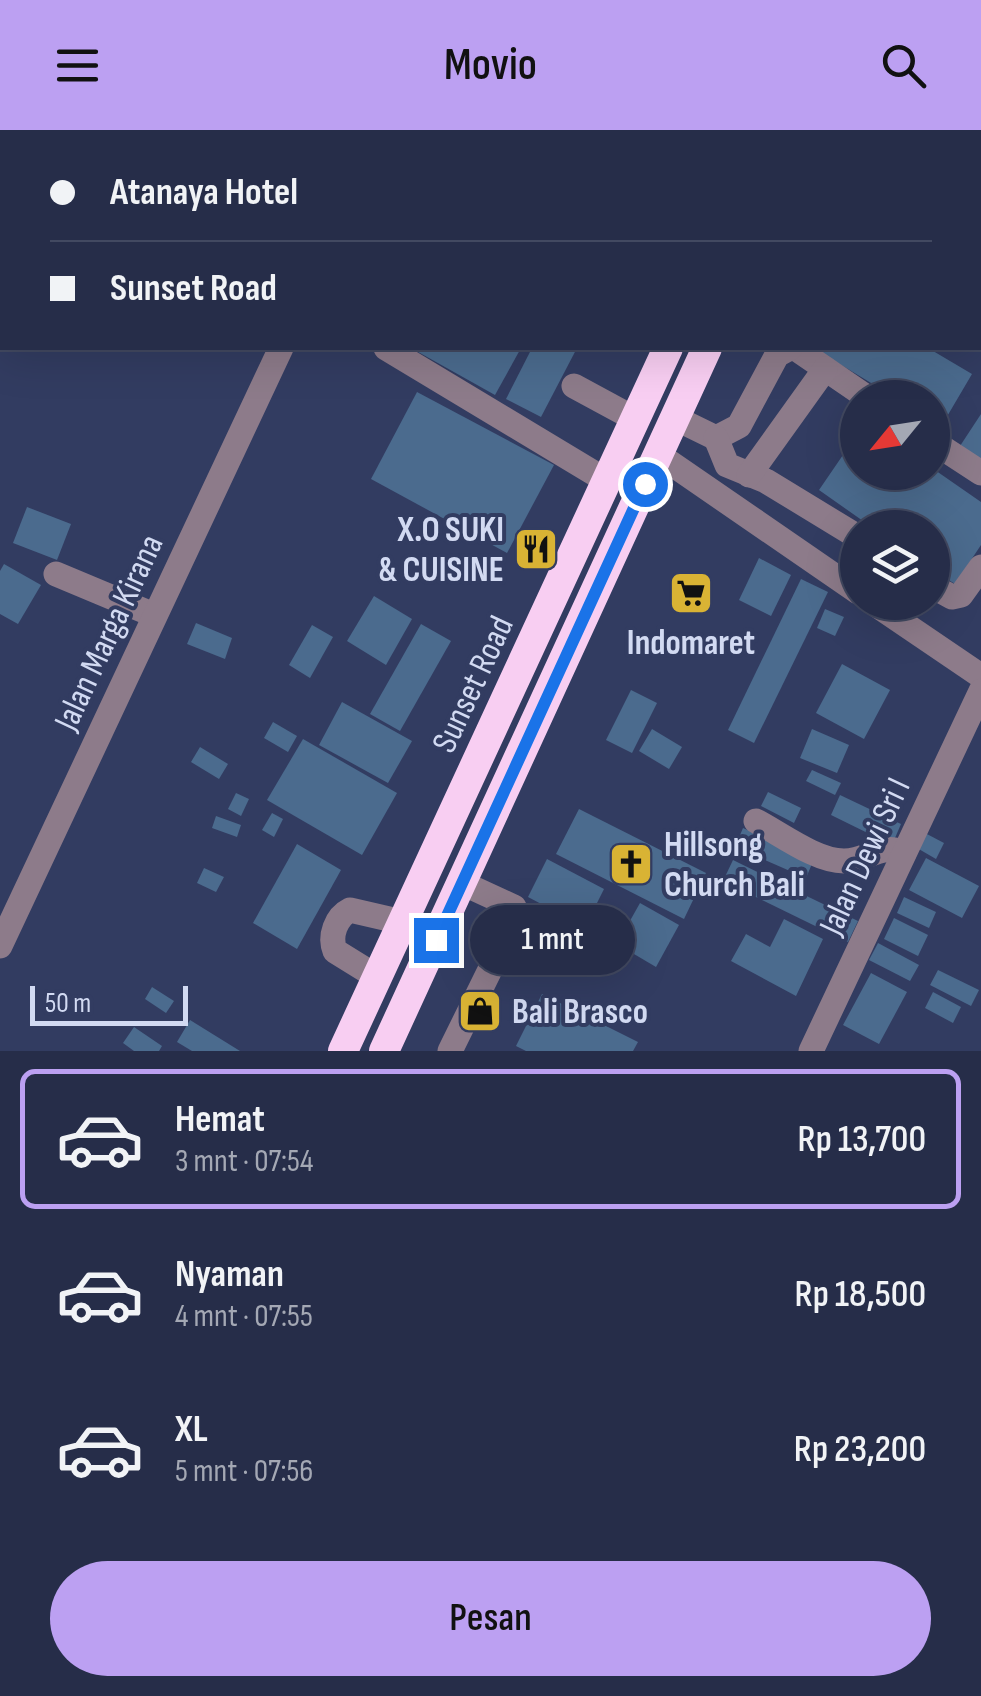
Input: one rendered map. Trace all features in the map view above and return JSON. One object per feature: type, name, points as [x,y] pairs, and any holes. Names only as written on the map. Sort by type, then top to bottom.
[{"type":"highway","name":"Sunset Road","points":[[344,1051],[667,350]]},
{"type":"highway","name":"Sunset Road","points":[[384,1051],[706,350]]},
{"type":"street","name":"Jalan Marga Kirana","points":[[0,946],[280,350]]},
{"type":"street","points":[[389,350],[608,481]]},
{"type":"street","points":[[716,438],[739,426],[777,355],[788,350]]},
{"type":"street","points":[[796,350],[841,380]]},
{"type":"street","points":[[749,475],[825,369]]},
{"type":"street","points":[[574,386],[635,419]]},
{"type":"street","points":[[675,418],[716,438],[727,465],[840,527]]},
{"type":"street","points":[[950,453],[981,473]]},
{"type":"street","points":[[659,455],[840,580]]},
{"type":"street","points":[[950,595],[961,594],[981,567]]},
{"type":"street","points":[[56,574],[154,615]]},
{"type":"street","points":[[912,620],[981,676]]},
{"type":"street","name":"Jalan Dewi Sri I","points":[[811,1051],[981,691]]},
{"type":"street","points":[[756,821],[831,859],[856,859],[886,847],[904,853]]},
{"type":"street","points":[[450,1051],[517,916],[514,907],[462,883]]},
{"type":"street","points":[[377,977],[334,951],[332,936],[339,920],[350,910],[359,910],[402,922]]},
{"type":"building","points":[[415,350],[520,350],[495,395]]},
{"type":"building","points":[[531,350],[576,350],[541,417],[506,399]]},
{"type":"building","points":[[816,350],[931,350],[972,374],[950,411],[950,380],[866,380]]},
{"type":"building","points":[[417,392],[554,465],[507,553],[371,479]]},
{"type":"building","points":[[981,414],[981,460],[960,446]]},
{"type":"building","points":[[840,459],[840,490],[950,490],[950,480],[981,502],[981,545],[955,584],[950,581],[950,510],[847,510],[819,490]]},
{"type":"building","points":[[27,507],[71,524],[57,560],[13,543]]},
{"type":"building","points":[[759,558],[791,575],[771,616],[739,600]]},
{"type":"building","points":[[4,564],[41,585],[18,624],[0,614],[0,571]]},
{"type":"building","points":[[801,579],[828,592],[754,743],[728,730]]},
{"type":"building","points":[[374,596],[412,619],[386,665],[347,641]]},
{"type":"building","points":[[825,609],[843,620],[835,636],[817,628]]},
{"type":"building","points":[[196,623],[232,638],[225,659],[187,644]]},
{"type":"building","points":[[421,624],[451,641],[400,731],[370,714]]},
{"type":"building","points":[[312,625],[333,637],[310,678],[289,665]]},
{"type":"building","points":[[842,664],[890,690],[864,739],[816,713]]},
{"type":"building","points":[[631,690],[657,703],[632,753],[606,740]]},
{"type":"building","points":[[342,702],[412,741],[388,783],[319,745]]},
{"type":"building","points":[[273,722],[297,736],[288,752],[264,738]]},
{"type":"building","points":[[652,729],[682,747],[669,769],[639,751]]},
{"type":"building","points":[[812,729],[849,745],[837,773],[800,758]]},
{"type":"building","points":[[303,739],[397,793],[362,855],[267,800]]},
{"type":"building","points":[[200,747],[228,764],[219,779],[191,762]]},
{"type":"building","points":[[812,770],[841,783],[835,795],[806,781]]},
{"type":"building","points":[[768,792],[801,808],[794,823],[761,806]]},
{"type":"building","points":[[236,793],[249,799],[241,816],[228,809]]},
{"type":"building","points":[[840,795],[901,824],[892,845],[831,815]]},
{"type":"building","name":"Hillsong Church Bali","points":[[579,809],[706,873],[684,919],[556,854]]},
{"type":"building","points":[[272,813],[283,819],[274,837],[262,830]]},
{"type":"building","points":[[216,816],[241,825],[237,837],[212,828]]},
{"type":"building","points":[[743,828],[814,859],[806,878],[735,847]]},
{"type":"building","points":[[925,833],[944,843],[936,859],[917,848]]},
{"type":"building","points":[[297,844],[341,870],[297,949],[253,923]]},
{"type":"building","points":[[926,858],[979,886],[962,918],[909,890]]},
{"type":"building","points":[[547,859],[604,889],[585,927],[528,897]]},
{"type":"building","points":[[733,860],[858,921],[848,942],[723,881]]},
{"type":"building","points":[[204,868],[224,877],[216,892],[197,883]]},
{"type":"building","points":[[904,897],[936,912],[929,928],[897,913]]},
{"type":"building","points":[[640,903],[679,925],[656,967],[617,944]]},
{"type":"building","points":[[894,918],[928,935],[918,956],[884,939]]},
{"type":"building","points":[[784,919],[823,939],[796,996],[731,961],[746,934],[770,947]]},
{"type":"building","points":[[878,943],[919,965],[910,981],[869,960]]},
{"type":"building","points":[[938,970],[979,990],[971,1006],[930,985]]},
{"type":"building","points":[[871,973],[907,992],[879,1044],[843,1025]]},
{"type":"building","points":[[152,987],[174,1001],[166,1013],[145,999]]},
{"type":"building","points":[[933,992],[961,1007],[953,1023],[925,1008]]},
{"type":"building","points":[[542,994],[638,1042],[633,1051],[526,1051],[516,1046]]},
{"type":"building","points":[[190,1020],[240,1051],[192,1051],[177,1042]]},
{"type":"building","points":[[134,1027],[162,1046],[159,1051],[134,1051],[123,1043]]},
{"type":"place","name":"X.O SUKI & CUISINE","points":[[536,549]]},
{"type":"place","name":"Indomaret","points":[[691,593]]},
{"type":"place","name":"Hillsong Church Bali","points":[[631,864]]},
{"type":"place","name":"Bali Brasco","points":[[480,1011]]},
{"type":"route","points":[[436,940],[645,484]]}]
